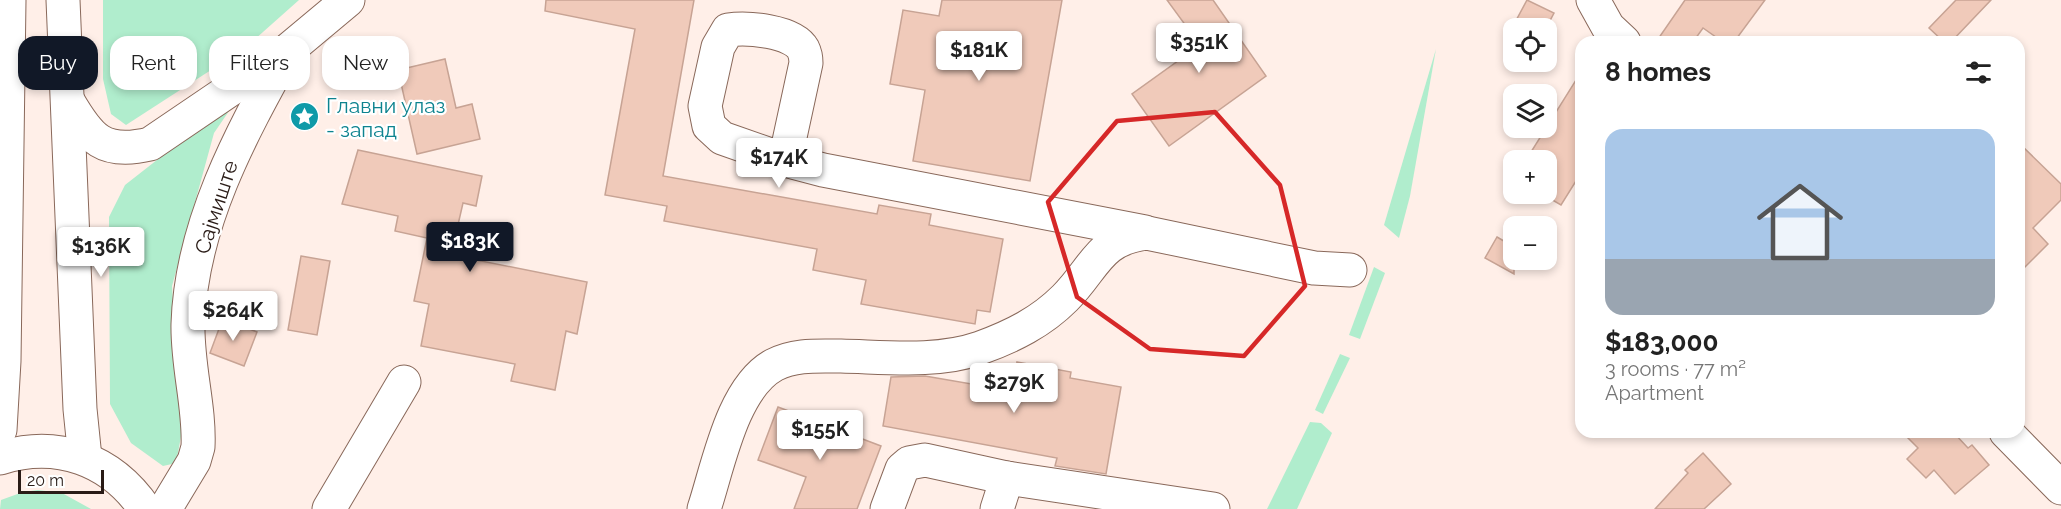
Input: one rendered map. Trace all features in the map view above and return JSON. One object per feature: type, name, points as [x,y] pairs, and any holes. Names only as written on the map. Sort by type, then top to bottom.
[{"type":"main road","points":[[0,430],[9,0]]},
{"type":"main road","points":[[63,0],[80,409],[85,458]]},
{"type":"main road","name":"Сајмиште","points":[[305,36],[348,0]]},
{"type":"main road","points":[[1593,0],[1608,27],[1618,36]]},
{"type":"main road","name":"Сајмиште","points":[[68,101],[94,138],[118,148],[138,147],[150,144],[230,90]]},
{"type":"main road","name":"Сајмиште","points":[[165,509],[194,461],[198,447],[199,432],[189,363],[188,320],[209,214],[240,138],[266,90]]},
{"type":"main road","points":[[785,160],[823,170],[1314,268],[1350,270]]},
{"type":"main road","points":[[704,509],[732,420],[757,381],[773,366],[797,356],[931,357],[979,348],[1029,328],[1065,298],[1111,244],[1125,236],[1147,233]]},
{"type":"main road","points":[[329,509],[404,382]]},
{"type":"main road","points":[[2012,438],[2061,488]]},
{"type":"main road","points":[[0,458],[32,451],[51,450],[85,458],[114,474],[145,509]]},
{"type":"main road","points":[[887,509],[897,477],[902,469],[915,461],[925,460],[1007,478],[1213,509]]},
{"type":"main road","points":[[998,509],[1007,478]]},
{"type":"highlighted area","points":[[1215,112],[1280,185],[1305,286],[1244,356],[1150,349],[1077,297],[1048,202],[1117,121]]},
{"type":"green space","points":[[103,0],[299,0],[258,36],[209,36],[209,71],[197,79],[197,36],[110,36],[110,90],[180,90],[126,125],[111,114],[103,79]]},
{"type":"green space","points":[[1436,49],[1410,196],[1399,238],[1384,225]]},
{"type":"green space","points":[[240,95],[214,133],[172,286],[182,431],[177,458],[172,464],[163,466],[131,443],[110,404],[109,217],[125,185]]},
{"type":"green space","points":[[1374,267],[1385,273],[1360,339],[1349,335]]},
{"type":"green space","points":[[1340,354],[1350,358],[1323,414],[1315,410]]},
{"type":"green space","points":[[1310,422],[1321,423],[1332,433],[1297,509],[1267,509]]},
{"type":"green space","points":[[38,490],[62,493],[91,509],[0,509],[1,500],[23,492]]},
{"type":"building","points":[[546,0],[694,0],[663,176],[877,214],[879,205],[931,214],[929,225],[1003,239],[990,312],[977,310],[975,324],[861,304],[866,280],[813,270],[817,249],[664,221],[667,206],[605,195],[635,29],[545,11]]},
{"type":"building","points":[[942,0],[1062,0],[1030,181],[913,161],[925,90],[890,84],[903,10],[939,16]]},
{"type":"building","points":[[1167,0],[1213,0],[1266,76],[1169,146],[1132,94],[1200,45]]},
{"type":"building","points":[[1527,0],[1554,13],[1551,18],[1517,18]]},
{"type":"building","points":[[1685,0],[1765,0],[1738,36],[1714,36],[1703,28],[1697,36],[1660,36]]},
{"type":"building","points":[[1956,0],[1991,0],[1957,36],[1938,36],[1929,28]]},
{"type":"building","points":[[445,59],[456,108],[472,104],[480,139],[417,154],[403,90],[409,90],[409,67]]},
{"type":"building","points":[[1575,82],[1575,183],[1561,205],[1557,203],[1557,150],[1532,150],[1540,138],[1557,138],[1557,110]]},
{"type":"building","points":[[2025,149],[2061,184],[2061,200],[2033,228],[2048,244],[2025,267]]},
{"type":"building","points":[[358,150],[482,176],[476,206],[463,203],[451,255],[587,282],[577,334],[566,331],[555,390],[511,381],[515,364],[421,346],[429,304],[414,301],[427,238],[395,231],[398,216],[342,204]]},
{"type":"building","points":[[1497,237],[1503,241],[1503,268],[1485,258]]},
{"type":"building","points":[[301,256],[330,261],[317,335],[288,330]]},
{"type":"building","points":[[223,318],[257,332],[244,366],[210,353]]},
{"type":"building","points":[[1017,362],[1071,372],[1070,378],[1121,387],[1106,474],[1055,466],[1057,458],[883,426],[891,377],[925,376],[1012,391]]},
{"type":"building","points":[[778,407],[881,446],[857,509],[794,509],[806,477],[758,460]]},
{"type":"building","points":[[1908,438],[1959,438],[1968,448],[1972,445],[1989,465],[1955,494],[1934,470],[1926,478],[1907,459],[1918,448]]},
{"type":"building","points":[[1703,453],[1731,484],[1704,509],[1655,509],[1688,473],[1685,470]]},
{"type":"place","name":"Главни улаз - запад","points":[[305,117]]}]
